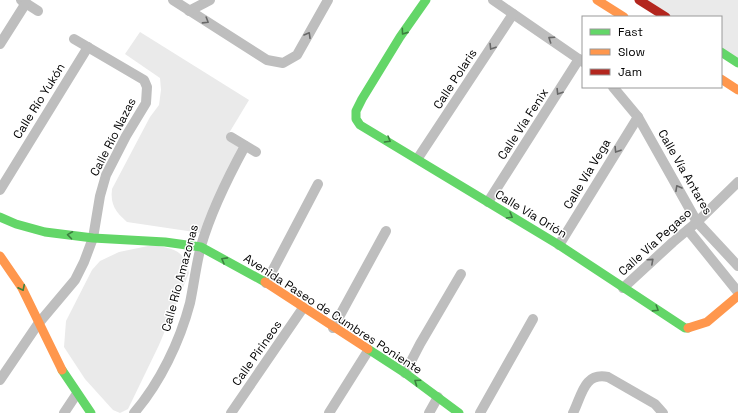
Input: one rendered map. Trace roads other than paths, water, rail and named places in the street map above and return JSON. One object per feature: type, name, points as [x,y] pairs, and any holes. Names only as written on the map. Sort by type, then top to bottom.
[{"type":"street","points":[[173,0],[267,60],[283,63],[297,55],[328,0]]},
{"type":"street","points":[[189,11],[210,0]]},
{"type":"street","name":"Calle Vía Orión","points":[[426,0],[400,37],[362,98],[356,111],[356,119],[360,125],[418,158],[559,245],[686,328],[693,329],[702,325],[738,296]]},
{"type":"street","points":[[493,0],[581,61]]},
{"type":"street","points":[[598,0],[622,16]]},
{"type":"street","points":[[639,0],[664,16]]},
{"type":"street","points":[[0,44],[24,2],[38,11]]},
{"type":"street","name":"Calle Polaris","points":[[418,158],[513,14]]},
{"type":"street","points":[[74,38],[88,47]]},
{"type":"street","name":"Calle Río Nazas","points":[[0,380],[38,324],[75,280],[93,238],[100,196],[106,175],[126,136],[146,103],[147,87],[144,80],[88,47]]},
{"type":"street","name":"Calle Río Yukón","points":[[0,190],[88,47]]},
{"type":"street","points":[[722,53],[738,63]]},
{"type":"street","name":"Calle Vía Fenix","points":[[488,202],[581,61]]},
{"type":"street","points":[[722,80],[738,90]]},
{"type":"street","name":"Calle Vía Antares","points":[[614,88],[638,117],[697,222],[738,266]]},
{"type":"street","name":"Calle Vía Vega","points":[[559,245],[638,117]]},
{"type":"street","points":[[231,137],[256,152]]},
{"type":"street","name":"Calle Río Amazonas","points":[[134,413],[154,384],[176,345],[189,304],[201,247],[218,197],[245,146]]},
{"type":"street","name":"Calle Vía Pegaso","points":[[623,288],[697,222],[738,182]]},
{"type":"street","points":[[266,283],[318,184]]},
{"type":"street","name":"Avenida Paseo de Cumbres Poniente","points":[[0,217],[16,224],[45,232],[93,238],[165,242],[201,247],[266,283],[368,351],[405,373],[459,413]]},
{"type":"street","points":[[688,230],[738,292]]},
{"type":"street","points":[[333,328],[386,231]]},
{"type":"street","points":[[0,256],[20,284],[38,324],[76,395],[91,413]]},
{"type":"street","points":[[405,373],[420,344],[461,274]]},
{"type":"street","name":"Calle Pirineos","points":[[231,413],[304,308]]},
{"type":"street","points":[[480,413],[533,319]]},
{"type":"street","points":[[329,413],[368,351]]},
{"type":"street","points":[[573,413],[588,380],[595,376],[608,377],[655,404],[663,413]]},
{"type":"street","points":[[64,413],[76,395]]},
{"type":"street","points":[[429,413],[438,397]]}]
